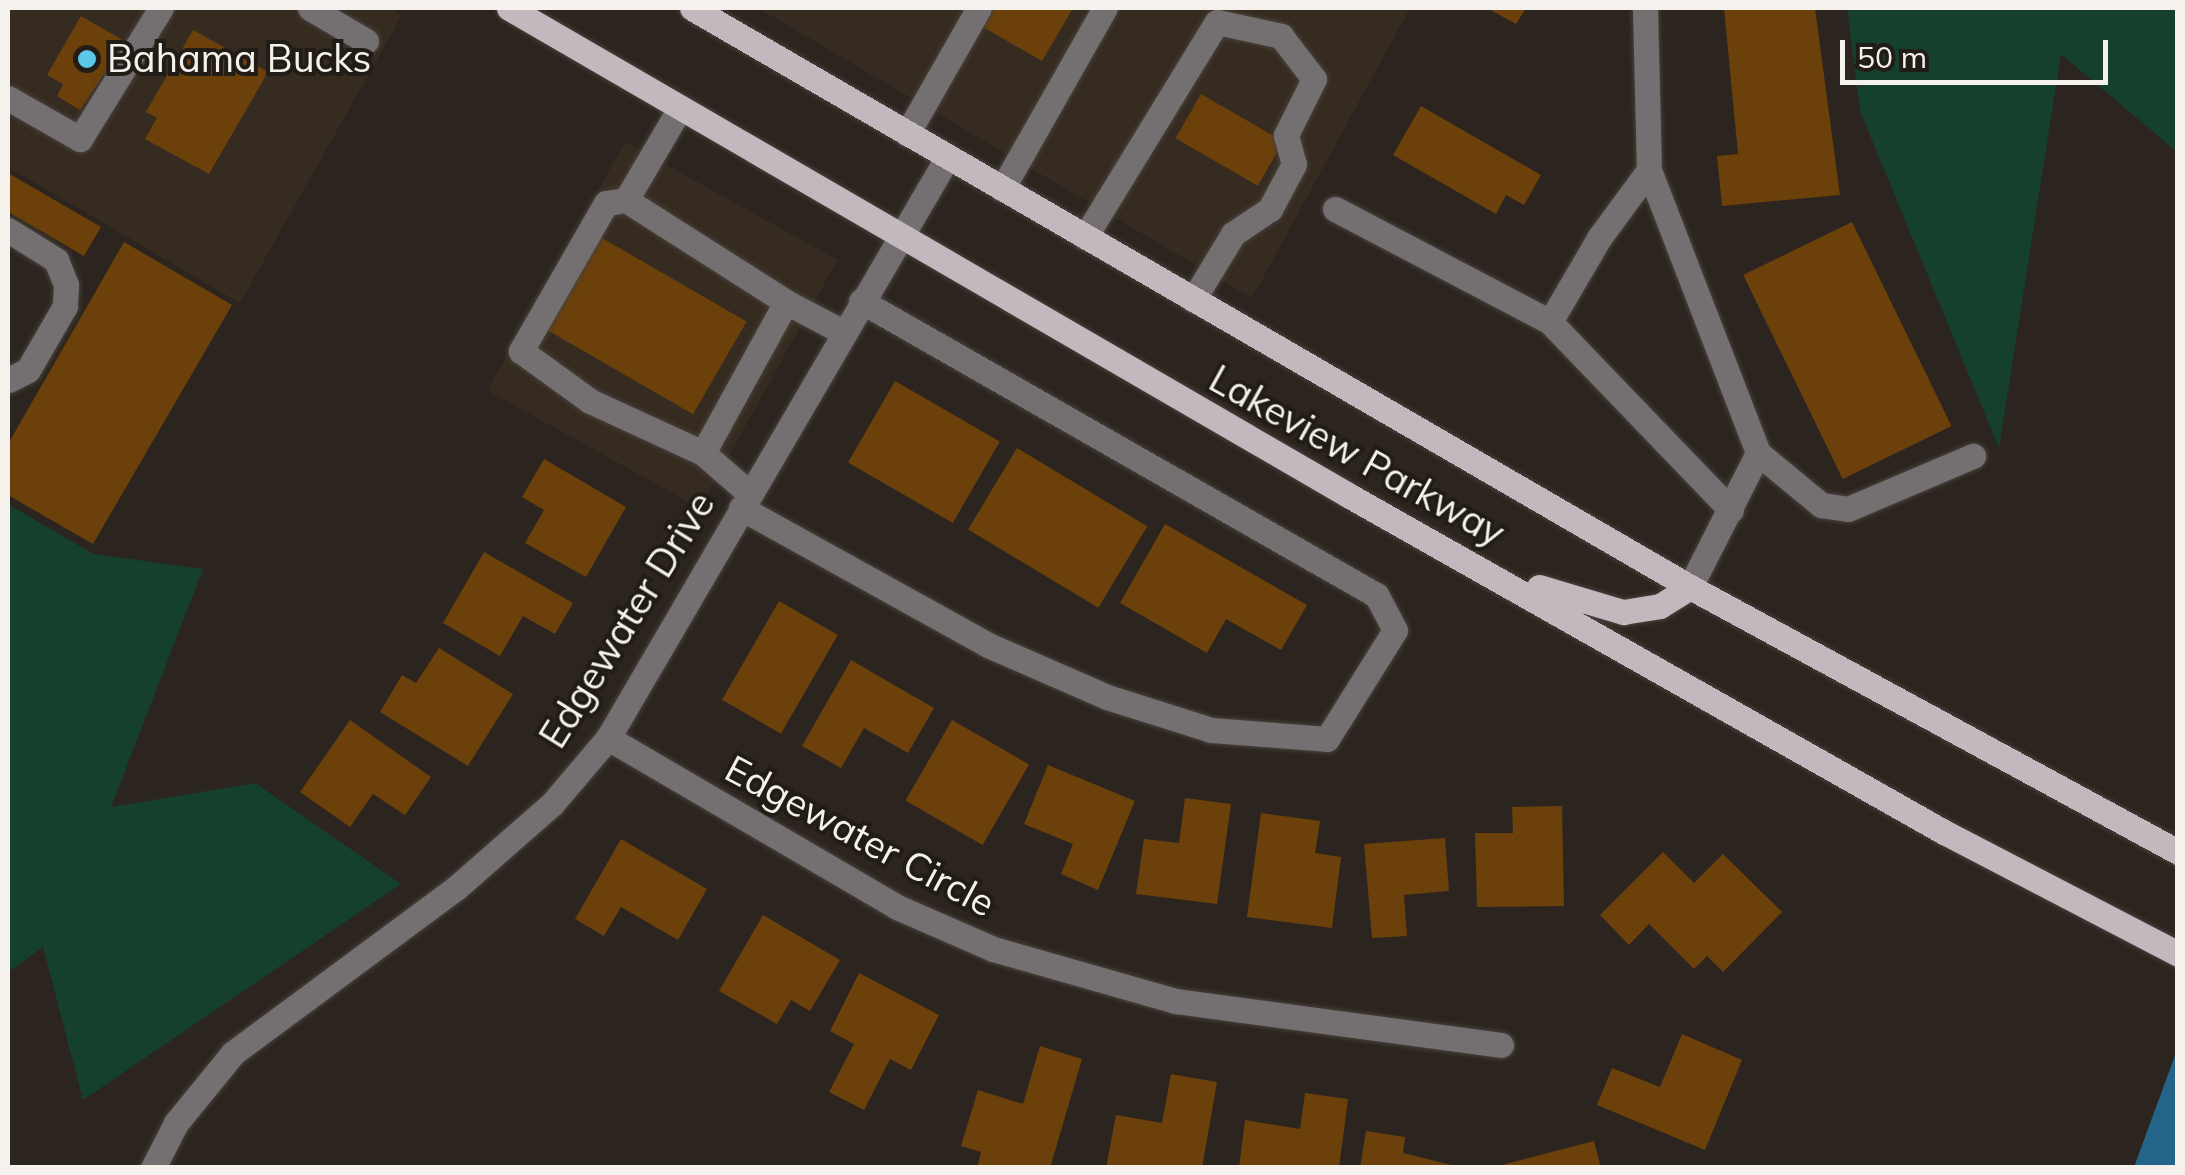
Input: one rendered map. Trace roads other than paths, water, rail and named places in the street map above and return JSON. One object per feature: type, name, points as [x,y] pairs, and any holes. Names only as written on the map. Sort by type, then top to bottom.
[{"type":"main road","name":"Lakeview Parkway","points":[[509,8],[897,238],[1944,832],[2176,953]]},
{"type":"main road","name":"Lakeview Parkway","points":[[705,11],[947,158],[1690,587],[2178,852]]},
{"type":"main road","points":[[1416,532],[1564,598],[1623,612],[1660,606],[1690,587]]},
{"type":"street","points":[[8,98],[70,135],[88,134],[161,8]]},
{"type":"street","points":[[310,8],[366,41]]},
{"type":"street","points":[[907,134],[979,8]]},
{"type":"street","points":[[1002,189],[1106,8]]},
{"type":"street","points":[[1645,8],[1649,170],[1758,453],[1822,506],[1848,509],[1973,456]]},
{"type":"street","points":[[1085,238],[1217,22],[1281,36],[1314,80],[1286,136],[1294,164],[1270,209],[1233,234],[1193,300]]},
{"type":"street","points":[[626,200],[680,108]]},
{"type":"street","name":"Edgewater Drive","points":[[153,1168],[176,1123],[233,1053],[456,888],[552,804],[608,738],[947,158]]},
{"type":"street","points":[[1550,322],[1599,238],[1649,170]]},
{"type":"street","points":[[843,332],[786,302],[626,200],[606,203],[522,351],[590,401],[704,452],[745,501],[988,644],[1107,697],[1211,730],[1328,739],[1396,630],[1376,596],[861,301]]},
{"type":"street","points":[[1334,209],[1550,322],[1731,510]]},
{"type":"street","points":[[8,230],[56,260],[66,285],[65,306],[28,370],[8,380]]},
{"type":"street","points":[[704,452],[786,302]]},
{"type":"street","points":[[1690,587],[1758,453]]},
{"type":"street","name":"Edgewater Circle","points":[[608,738],[897,907],[993,949],[1176,1001],[1501,1045]]},
{"type":"water","points":[[2177,1050],[2177,1167],[2134,1167]]},
{"type":"place","name":"Bahama Bucks","points":[[87,59]]}]
